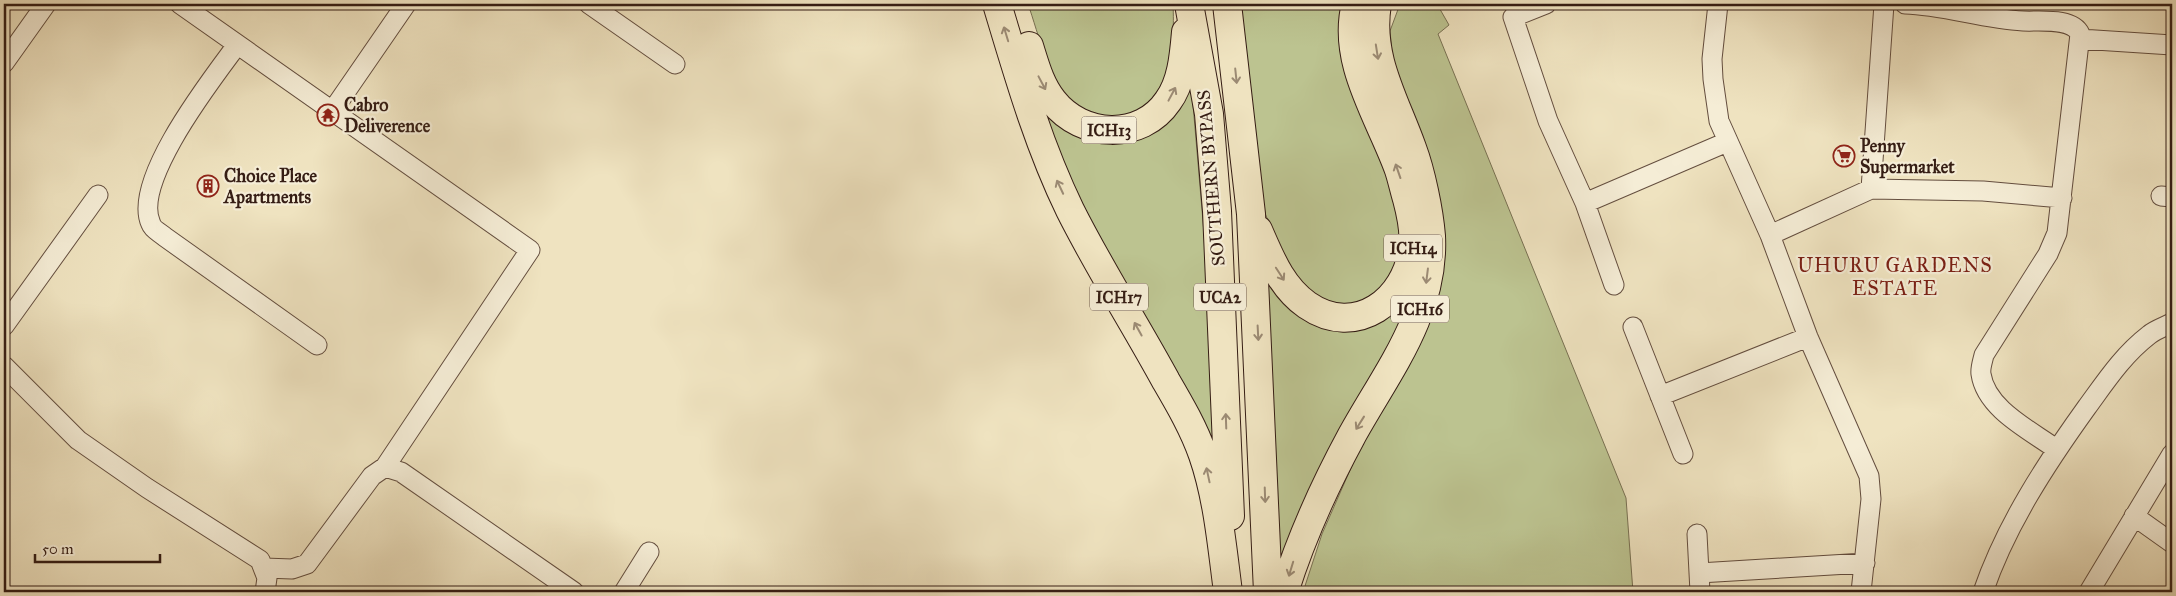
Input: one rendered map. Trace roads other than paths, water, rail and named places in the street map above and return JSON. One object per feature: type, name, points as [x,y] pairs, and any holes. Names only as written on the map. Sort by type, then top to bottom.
[{"type":"highway","name":"ICH17","points":[[997,4],[1025,97],[1051,170],[1100,267],[1129,312],[1191,424],[1204,456],[1215,506],[1228,592]]},
{"type":"highway","name":"ICH13","points":[[1016,4],[1040,80],[1053,102],[1068,115],[1091,127],[1118,130],[1146,121],[1158,113],[1172,95],[1184,52],[1188,4]]},
{"type":"highway","name":"SOUTHERN BYPASS","points":[[1188,4],[1209,114],[1217,212],[1233,592]]},
{"type":"highway","name":"SOUTHERN BYPASS","points":[[1227,4],[1252,214],[1268,592]]},
{"type":"highway","name":"ICH14","points":[[1252,214],[1274,266],[1290,290],[1307,305],[1322,313],[1339,317],[1360,315],[1388,301],[1400,287],[1410,263],[1413,245],[1411,215],[1399,170],[1372,110],[1355,58],[1353,39],[1356,4]]},
{"type":"highway","name":"ICH16","points":[[1284,592],[1310,519],[1352,435],[1401,353],[1418,314],[1427,281],[1431,237],[1412,149],[1378,60],[1374,20],[1377,4]]},
{"type":"street","points":[[4,64],[46,4]]},
{"type":"street","points":[[180,4],[530,250],[385,467],[372,476],[308,564],[292,569],[264,568]]},
{"type":"street","points":[[333,110],[406,4]]},
{"type":"street","points":[[589,4],[675,64]]},
{"type":"street","points":[[1546,4],[1513,17],[1548,121],[1585,203],[1614,285]]},
{"type":"street","points":[[1718,4],[1713,79],[1719,121],[1770,235],[1808,337],[1869,476],[1871,499],[1861,592]]},
{"type":"street","points":[[1871,188],[1884,4]]},
{"type":"street","points":[[1905,4],[2000,20],[2063,23],[2077,28],[2080,39],[2062,198],[2054,242],[1984,355],[1980,372],[1984,386],[1996,405],[2056,449]]},
{"type":"street","points":[[2080,39],[2172,45]]},
{"type":"street","points":[[237,45],[205,90],[164,155],[151,186],[150,221],[153,227],[165,237],[317,345]]},
{"type":"street","points":[[1585,203],[1727,142]]},
{"type":"street","points":[[1770,235],[1871,188],[1983,191],[2062,198]]},
{"type":"street","points":[[4,326],[98,196]]},
{"type":"street","points":[[1983,592],[1992,567],[2009,532],[2056,449],[2118,364],[2151,333],[2172,323]]},
{"type":"street","points":[[1633,327],[1683,454]]},
{"type":"street","points":[[1660,396],[1808,337]]},
{"type":"street","points":[[4,366],[78,440],[147,488],[260,560],[267,578],[264,592]]},
{"type":"street","points":[[2089,592],[2172,454]]},
{"type":"street","points":[[385,467],[401,472],[574,592]]},
{"type":"street","points":[[2134,516],[2172,543]]},
{"type":"street","points":[[1697,534],[1700,592]]},
{"type":"street","points":[[624,592],[649,552]]},
{"type":"street","points":[[1699,573],[1865,563]]},
{"type":"place","name":"Cabro Deliverence","points":[[328,115]]},
{"type":"place","name":"Penny Supermarket","points":[[1844,156]]},
{"type":"place","name":"Choice Place Apartments","points":[[208,186]]},
{"type":"district","name":"UHURU GARDENS ESTATE","points":[[1895,276]]}]
